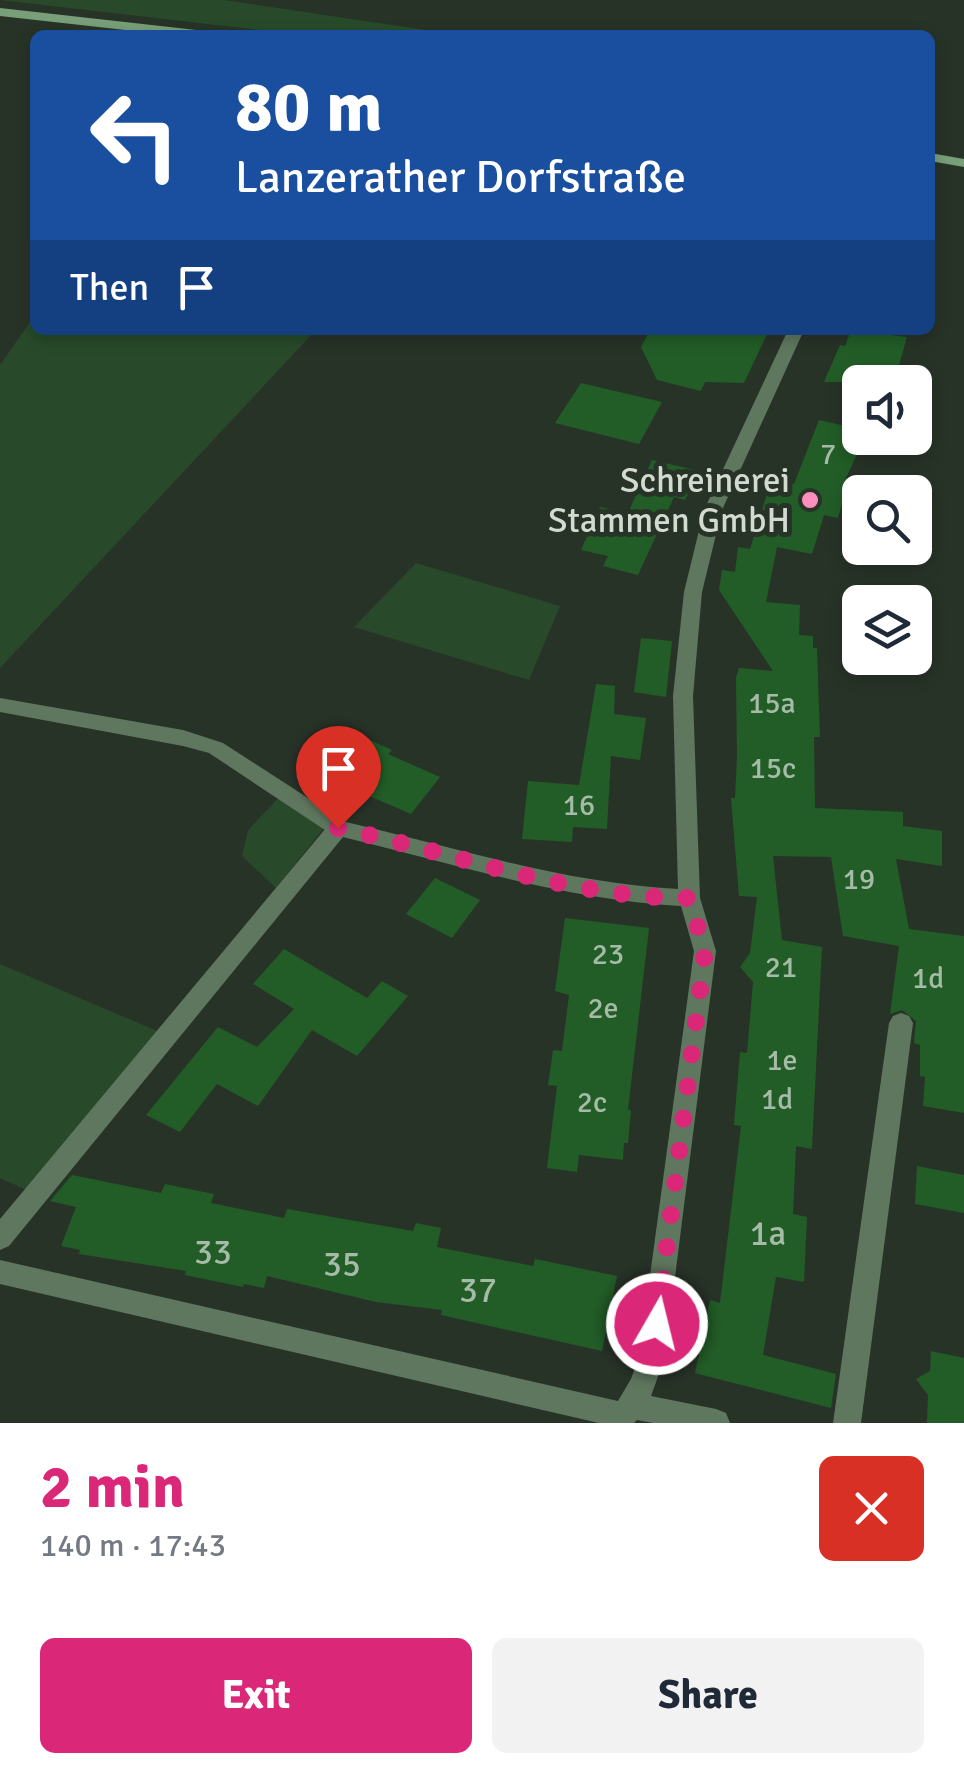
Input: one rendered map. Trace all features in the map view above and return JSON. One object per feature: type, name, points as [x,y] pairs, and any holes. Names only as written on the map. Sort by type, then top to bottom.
[{"type":"main road","points":[[0,12],[160,30]]},
{"type":"main road","points":[[935,158],[964,164]]},
{"type":"street","points":[[624,1415],[652,1357],[705,951],[689,898],[683,696],[693,592],[713,510],[794,335]]},
{"type":"street","points":[[0,705],[184,738],[216,748],[338,828],[587,891],[635,898],[689,898]]},
{"type":"street","points":[[0,1238],[338,828]]},
{"type":"street","points":[[847,1423],[901,1022]]},
{"type":"street","points":[[0,1272],[624,1415],[716,1423]]},
{"type":"green space","points":[[0,0],[224,0],[425,30],[260,30]]},
{"type":"green space","points":[[30,322],[30,335],[311,335],[0,668],[0,365]]},
{"type":"green space","points":[[416,563],[560,606],[529,680],[354,627]]},
{"type":"green space","points":[[281,795],[324,828],[276,888],[242,856],[248,830]]},
{"type":"green space","points":[[0,964],[157,1031],[29,1191],[0,1178]]},
{"type":"building","points":[[647,335],[767,335],[744,383],[705,382],[701,391],[657,380],[641,347]]},
{"type":"building","points":[[849,335],[907,337],[899,365],[842,365],[842,382],[824,382],[840,345],[845,346]]},
{"type":"building","points":[[581,383],[662,402],[639,444],[555,423]]},
{"type":"building","points":[[819,420],[842,425],[842,455],[857,455],[848,475],[842,475],[838,518],[824,515],[812,554],[777,547],[766,602],[800,605],[799,635],[813,636],[813,648],[817,648],[820,737],[814,737],[815,808],[903,812],[903,826],[942,831],[942,866],[896,859],[909,929],[964,936],[964,1113],[923,1106],[925,1077],[920,1076],[920,1045],[914,1043],[916,1021],[902,1010],[890,1014],[899,946],[843,936],[831,857],[773,856],[782,940],[822,947],[812,1149],[796,1146],[793,1214],[807,1217],[804,1282],[776,1277],[763,1355],[836,1374],[831,1408],[695,1373],[710,1300],[720,1303],[741,1126],[734,1125],[740,1052],[747,1053],[753,982],[740,967],[750,953],[757,897],[739,896],[731,798],[735,798],[737,756],[736,677],[739,668],[773,671],[719,590],[722,570],[735,572],[738,547],[750,549],[770,484],[794,484]]},
{"type":"building","points":[[652,460],[699,471],[685,500],[674,497],[638,575],[603,566],[608,556],[581,550],[600,507],[628,513]]},
{"type":"building","points":[[641,638],[672,641],[666,697],[634,692]]},
{"type":"building","points":[[596,684],[615,686],[614,714],[646,718],[640,760],[611,756],[607,829],[573,827],[572,842],[522,839],[528,781],[579,785]]},
{"type":"building","points":[[363,737],[392,750],[388,754],[440,777],[411,814],[353,789],[361,778],[337,768]]},
{"type":"building","points":[[435,878],[480,900],[452,938],[406,914]]},
{"type":"building","points":[[565,918],[649,928],[628,1110],[628,1143],[624,1143],[623,1160],[579,1155],[577,1172],[547,1168],[557,1086],[548,1085],[553,1050],[562,1051],[569,995],[555,991]]},
{"type":"building","points":[[284,949],[367,998],[382,981],[408,996],[357,1056],[312,1030],[258,1106],[217,1084],[180,1132],[146,1115],[218,1027],[257,1047],[294,1009],[253,984]]},
{"type":"building","points":[[917,1166],[964,1175],[964,1213],[915,1204]]},
{"type":"building","points":[[72,1175],[161,1193],[165,1184],[214,1194],[211,1203],[284,1218],[287,1209],[413,1231],[416,1223],[441,1228],[437,1247],[533,1266],[535,1259],[617,1276],[602,1351],[441,1315],[442,1310],[376,1302],[267,1276],[264,1288],[244,1284],[243,1287],[185,1275],[186,1271],[79,1254],[80,1250],[61,1246],[76,1207],[50,1201]]},
{"type":"building","points":[[931,1351],[964,1358],[964,1423],[927,1423],[928,1395],[916,1379],[930,1371]]},
{"type":"place","name":"Schreinerei Stammen GmbH","points":[[810,500]]},
{"type":"route","points":[[338,828],[587,891],[635,898],[689,898],[705,951],[657,1324]]}]
